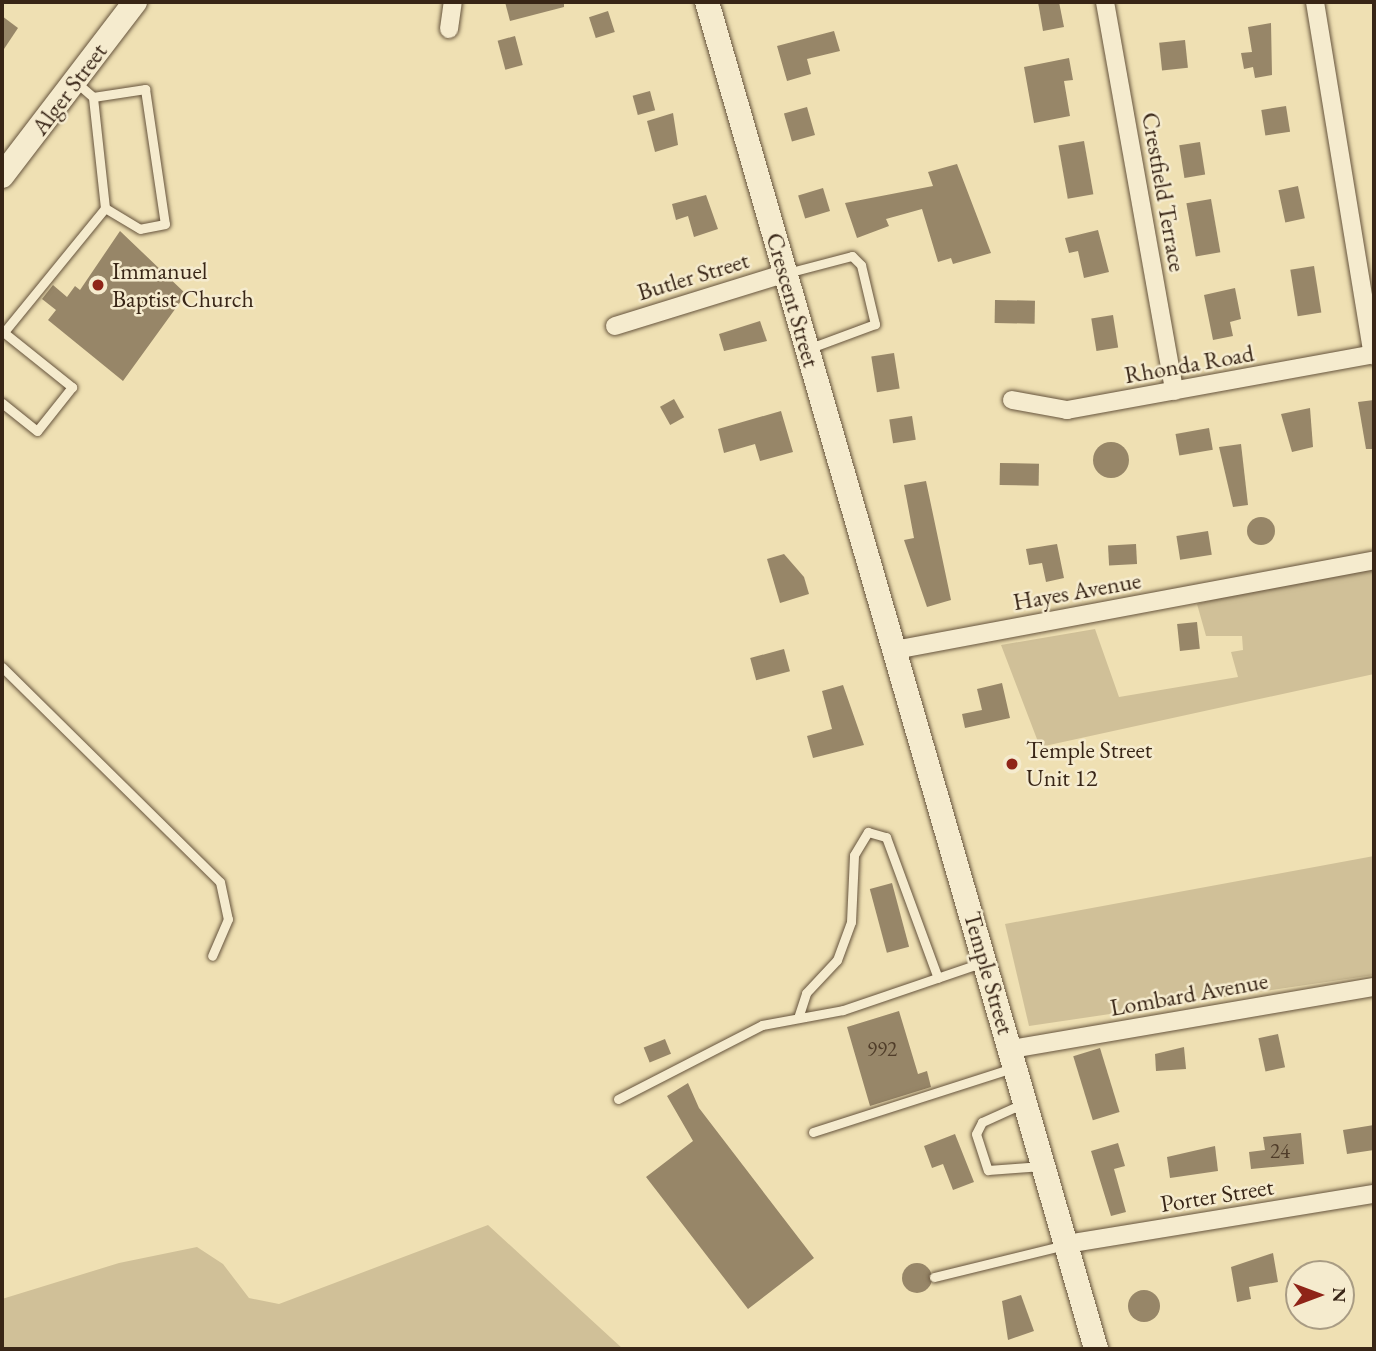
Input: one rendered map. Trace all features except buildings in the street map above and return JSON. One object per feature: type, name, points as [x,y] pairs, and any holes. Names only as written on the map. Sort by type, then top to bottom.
[{"type":"main road","name":"Alger Street","points":[[2,176],[85,90],[135,2]]},
{"type":"main road","name":"Crescent Street","points":[[708,2],[880,597]]},
{"type":"main road","name":"Temple Street","points":[[880,597],[1067,1244],[1090,1348]]},
{"type":"street","points":[[450,29],[453,2]]},
{"type":"street","name":"Crestfield Terrace","points":[[1105,2],[1174,391]]},
{"type":"street","points":[[1315,2],[1374,354]]},
{"type":"street","name":"Butler Street","points":[[615,326],[786,273]]},
{"type":"street","name":"Rhonda Road","points":[[1012,400],[1067,410],[1374,354]]},
{"type":"street","name":"Hayes Avenue","points":[[895,650],[1374,560]]},
{"type":"street","name":"Lombard Avenue","points":[[1014,1058],[1374,987]]},
{"type":"street","name":"Porter Street","points":[[1067,1244],[1374,1194]]},
{"type":"lane","points":[[2,403],[37,431],[72,387],[3,332],[105,208],[85,90],[145,89],[165,224],[140,229],[105,208]]},
{"type":"lane","points":[[786,273],[852,256],[861,265],[875,324],[807,348]]},
{"type":"lane","points":[[2,667],[220,882],[228,919],[212,956]]},
{"type":"lane","points":[[798,1018],[806,993],[837,960],[850,922],[854,855],[868,832],[886,837],[938,978]]},
{"type":"lane","points":[[618,1099],[762,1025],[798,1018],[986,962]]},
{"type":"lane","points":[[813,1132],[1014,1058]]},
{"type":"lane","points":[[1026,1101],[982,1122],[975,1135],[988,1170],[1044,1166]]},
{"type":"lane","points":[[934,1277],[1067,1244]]},
{"type":"shaded area","points":[[1374,570],[1374,674],[1040,747],[1001,645],[1095,629],[1119,697],[1238,677],[1231,652],[1243,650],[1242,636],[1206,636],[1197,604],[1285,581]]},
{"type":"shaded area","points":[[1374,856],[1374,975],[1029,1026],[1005,924]]},
{"type":"shaded area","points":[[488,1225],[623,1349],[2,1349],[2,1299],[119,1263],[197,1247],[223,1264],[249,1298],[279,1304]]},
{"type":"place","name":"Immanuel Baptist Church","points":[[98,285]]},
{"type":"place","name":"Temple Street Unit 12","points":[[1012,764]]}]
